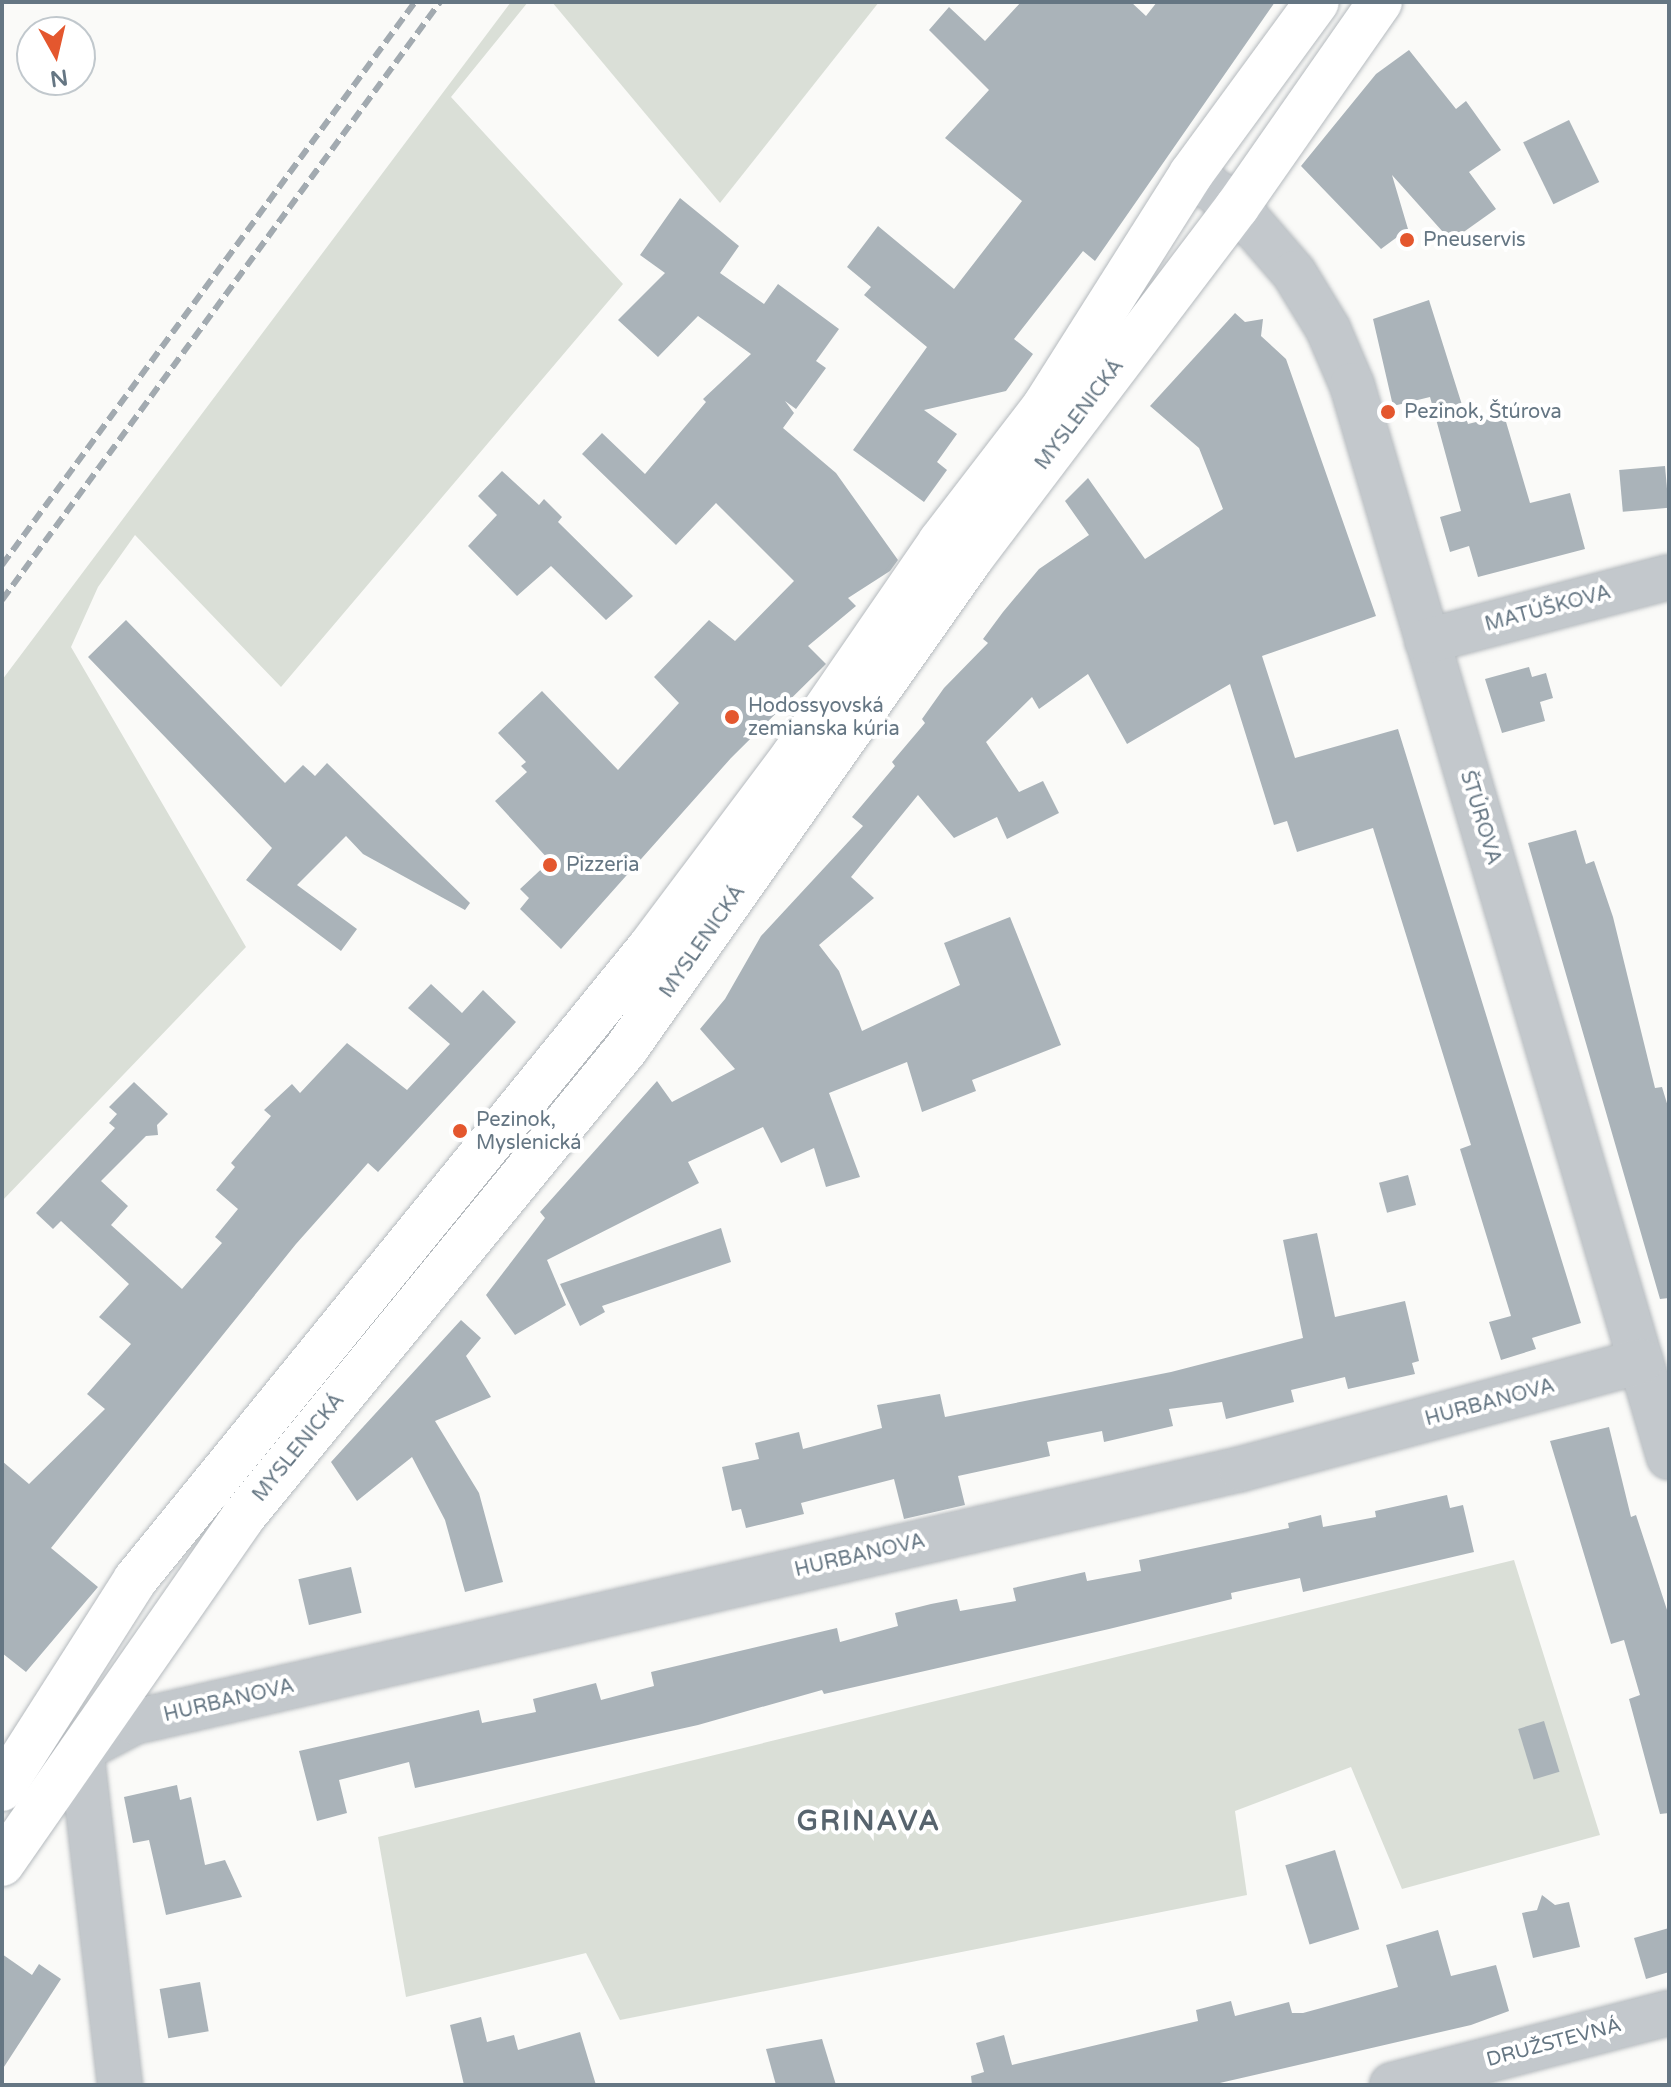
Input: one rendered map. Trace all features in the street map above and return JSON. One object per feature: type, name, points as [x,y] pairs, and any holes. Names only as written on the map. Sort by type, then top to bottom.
[{"type":"main road","name":"MYSLENICKÁ","points":[[2,1789],[135,1580],[649,948],[793,756],[940,542],[1045,405],[1191,174],[1317,2]]},
{"type":"main road","name":"MYSLENICKÁ","points":[[2,1864],[243,1517],[626,1049],[970,560],[1237,207],[1380,2]]},
{"type":"street","name":"ŠTÚROVA","points":[[1191,174],[1237,207],[1294,273],[1328,329],[1368,435],[1669,1457]]},
{"type":"street","name":"MATÚŠKOVA","points":[[1427,641],[1669,577]]},
{"type":"street","name":"HURBANOVA","points":[[81,1750],[134,1722],[1241,1469],[1641,1361]]},
{"type":"street","points":[[81,1750],[120,2085]]},
{"type":"street","name":"DRUŽSTEVNÁ","points":[[1392,2085],[1669,2013]]},
{"type":"shaded area","points":[[511,2],[528,2],[451,97],[623,284],[281,687],[135,535],[98,587],[71,647],[246,947],[2,1201],[2,680]]},
{"type":"shaded area","points":[[552,2],[879,2],[720,203]]},
{"type":"shaded area","points":[[1514,1560],[1600,1835],[1402,1889],[1351,1767],[1235,1811],[1247,1895],[620,2020],[586,1953],[406,1997],[378,1837]]},
{"type":"building","points":[[1021,2],[1131,2],[1146,16],[1157,2],[1275,2],[1095,261],[1083,251],[1014,339],[1033,354],[1006,391],[924,410],[957,434],[937,462],[947,470],[924,502],[853,450],[927,347],[864,295],[871,287],[847,267],[878,226],[954,289],[1022,201],[945,138],[989,90],[929,30],[949,7],[985,41]]},
{"type":"building","points":[[1409,50],[1456,109],[1466,101],[1501,150],[1469,172],[1496,209],[1451,241],[1392,175],[1408,229],[1381,249],[1301,166],[1376,74]]},
{"type":"building","points":[[1569,120],[1599,182],[1553,204],[1523,142]]},
{"type":"building","points":[[680,198],[739,246],[720,273],[764,304],[778,284],[839,329],[816,361],[826,368],[796,409],[785,401],[794,413],[783,428],[836,473],[898,560],[890,571],[848,598],[856,606],[808,646],[826,664],[731,758],[561,949],[520,909],[529,898],[520,889],[550,861],[495,801],[527,772],[521,766],[526,762],[498,733],[542,691],[618,770],[679,703],[654,677],[709,620],[735,641],[794,581],[716,503],[676,545],[582,454],[602,433],[645,474],[706,402],[703,399],[751,354],[698,316],[658,357],[618,320],[665,273],[640,255]]},
{"type":"building","points":[[1429,300],[1468,424],[1504,415],[1530,503],[1570,493],[1585,549],[1478,577],[1469,546],[1450,552],[1440,517],[1461,511],[1430,397],[1393,406],[1373,319]]},
{"type":"building","points":[[1235,313],[1245,322],[1263,319],[1261,336],[1286,359],[1376,616],[1262,656],[1295,758],[1398,729],[1581,1323],[1532,1338],[1536,1349],[1501,1360],[1489,1322],[1511,1316],[1460,1149],[1471,1145],[1373,828],[1297,852],[1287,821],[1274,825],[1230,684],[1127,744],[1088,674],[1039,709],[1032,697],[986,742],[1019,792],[1043,781],[1059,813],[1007,839],[997,817],[954,838],[918,795],[851,877],[874,898],[819,945],[839,971],[862,1031],[960,985],[944,943],[1010,917],[1061,1045],[972,1080],[976,1091],[922,1112],[907,1062],[829,1093],[860,1177],[826,1187],[814,1148],[781,1163],[763,1127],[688,1162],[699,1183],[547,1260],[566,1305],[515,1335],[486,1295],[545,1218],[540,1212],[657,1081],[672,1102],[735,1069],[700,1029],[725,999],[761,936],[863,826],[852,817],[895,766],[892,762],[925,723],[922,719],[944,688],[988,643],[983,639],[1003,612],[1039,569],[1089,535],[1065,501],[1088,478],[1145,559],[1223,509],[1199,448],[1150,406]]},
{"type":"building","points":[[1665,466],[1669,508],[1623,512],[1619,470]]},
{"type":"building","points":[[502,471],[539,505],[544,499],[562,517],[558,522],[633,596],[606,620],[551,566],[517,596],[468,546],[497,515],[478,496]]},
{"type":"building","points":[[126,620],[285,783],[303,765],[315,776],[327,763],[470,903],[465,910],[363,854],[346,836],[297,885],[357,929],[341,951],[246,880],[272,848],[88,657]]},
{"type":"building","points":[[1529,667],[1532,677],[1546,673],[1553,698],[1540,702],[1545,721],[1502,733],[1485,679]]},
{"type":"building","points":[[1576,830],[1586,864],[1594,861],[1613,917],[1655,1088],[1662,1087],[1669,1110],[1669,1298],[1660,1299],[1528,843]]},
{"type":"building","points":[[431,984],[462,1013],[483,990],[516,1022],[378,1172],[368,1163],[296,1244],[51,1548],[98,1587],[26,1672],[2,1653],[2,1461],[29,1484],[105,1409],[87,1394],[131,1344],[99,1317],[129,1284],[61,1221],[53,1229],[36,1213],[115,1128],[109,1123],[117,1114],[109,1107],[134,1082],[168,1114],[157,1125],[158,1135],[146,1136],[101,1181],[128,1206],[111,1225],[182,1289],[222,1243],[215,1237],[238,1209],[216,1190],[235,1167],[231,1163],[271,1116],[264,1110],[292,1084],[300,1093],[347,1043],[407,1090],[450,1044],[408,1008]]},
{"type":"building","points":[[1408,1175],[1416,1205],[1387,1213],[1379,1183]]},
{"type":"building","points":[[721,1228],[731,1262],[602,1306],[605,1312],[580,1326],[560,1284]]},
{"type":"building","points":[[1317,1233],[1335,1317],[1405,1301],[1419,1361],[1412,1363],[1415,1374],[1348,1389],[1345,1377],[1291,1390],[1294,1402],[1226,1419],[1222,1402],[1169,1409],[1173,1426],[1104,1442],[1102,1431],[1047,1442],[1050,1456],[958,1476],[965,1505],[904,1519],[894,1479],[801,1503],[804,1514],[746,1528],[741,1509],[732,1511],[722,1467],[759,1459],[755,1443],[799,1432],[803,1449],[882,1428],[877,1405],[940,1394],[945,1417],[1171,1372],[1303,1338],[1283,1240]]},
{"type":"building","points":[[461,1320],[481,1338],[466,1356],[491,1397],[435,1421],[479,1493],[503,1582],[465,1592],[445,1520],[412,1457],[357,1501],[331,1462]]},
{"type":"building","points":[[1609,1427],[1631,1517],[1636,1515],[1669,1616],[1669,1813],[1660,1814],[1629,1699],[1640,1695],[1624,1640],[1611,1644],[1550,1441]]},
{"type":"building","points":[[1447,1495],[1450,1508],[1463,1505],[1474,1552],[1303,1592],[1300,1578],[1231,1593],[1232,1599],[1109,1629],[824,1694],[822,1690],[698,1725],[415,1788],[409,1762],[339,1780],[347,1813],[317,1821],[299,1751],[479,1710],[482,1723],[536,1712],[533,1699],[596,1683],[601,1700],[654,1686],[651,1672],[837,1628],[840,1642],[898,1626],[895,1613],[931,1604],[957,1599],[960,1611],[1016,1601],[1013,1588],[1085,1572],[1087,1581],[1141,1571],[1139,1560],[1289,1528],[1288,1523],[1321,1515],[1323,1527],[1376,1517],[1375,1511]]},
{"type":"building","points":[[351,1567],[362,1613],[309,1625],[298,1579]]},
{"type":"building","points":[[1544,1721],[1559,1772],[1534,1780],[1518,1729]]},
{"type":"building","points":[[177,1785],[180,1800],[191,1797],[205,1865],[225,1860],[242,1897],[166,1915],[149,1840],[133,1843],[124,1797]]},
{"type":"building","points":[[1335,1850],[1359,1929],[1310,1945],[1285,1865]]},
{"type":"building","points":[[1542,1895],[1555,1905],[1569,1902],[1580,1947],[1533,1958],[1522,1913],[1537,1910]]},
{"type":"building","points":[[1669,1928],[1669,1972],[1646,1979],[1634,1938]]},
{"type":"building","points":[[1438,1930],[1451,1976],[1496,1965],[1509,2011],[1471,2025],[1211,2085],[972,2085],[971,2076],[984,2072],[976,2043],[1004,2035],[1012,2065],[1198,2021],[1196,2010],[1231,2001],[1235,2016],[1289,2002],[1292,2013],[1303,2013],[1398,1987],[1386,1945]]},
{"type":"building","points":[[2,1954],[32,1975],[39,1964],[61,1979],[2,2070]]},
{"type":"building","points":[[200,1982],[209,2031],[168,2038],[160,1989]]},
{"type":"building","points":[[481,2017],[487,2042],[514,2035],[518,2050],[580,2032],[596,2085],[464,2085],[450,2025]]},
{"type":"building","points":[[822,2039],[836,2085],[776,2085],[766,2049]]},
{"type":"railway","points":[[2,565],[415,2]]},
{"type":"railway","points":[[2,600],[440,2]]},
{"type":"place","name":"Pneuservis","points":[[1407,240]]},
{"type":"place","name":"Pezinok, Štúrova","points":[[1388,412]]},
{"type":"place","name":"Hodossyovská zemianska kúria","points":[[732,717]]},
{"type":"place","name":"Pizzeria","points":[[550,865]]},
{"type":"place","name":"Pezinok, Myslenická","points":[[460,1131]]},
{"type":"district","name":"GRINAVA","points":[[869,1821]]}]
